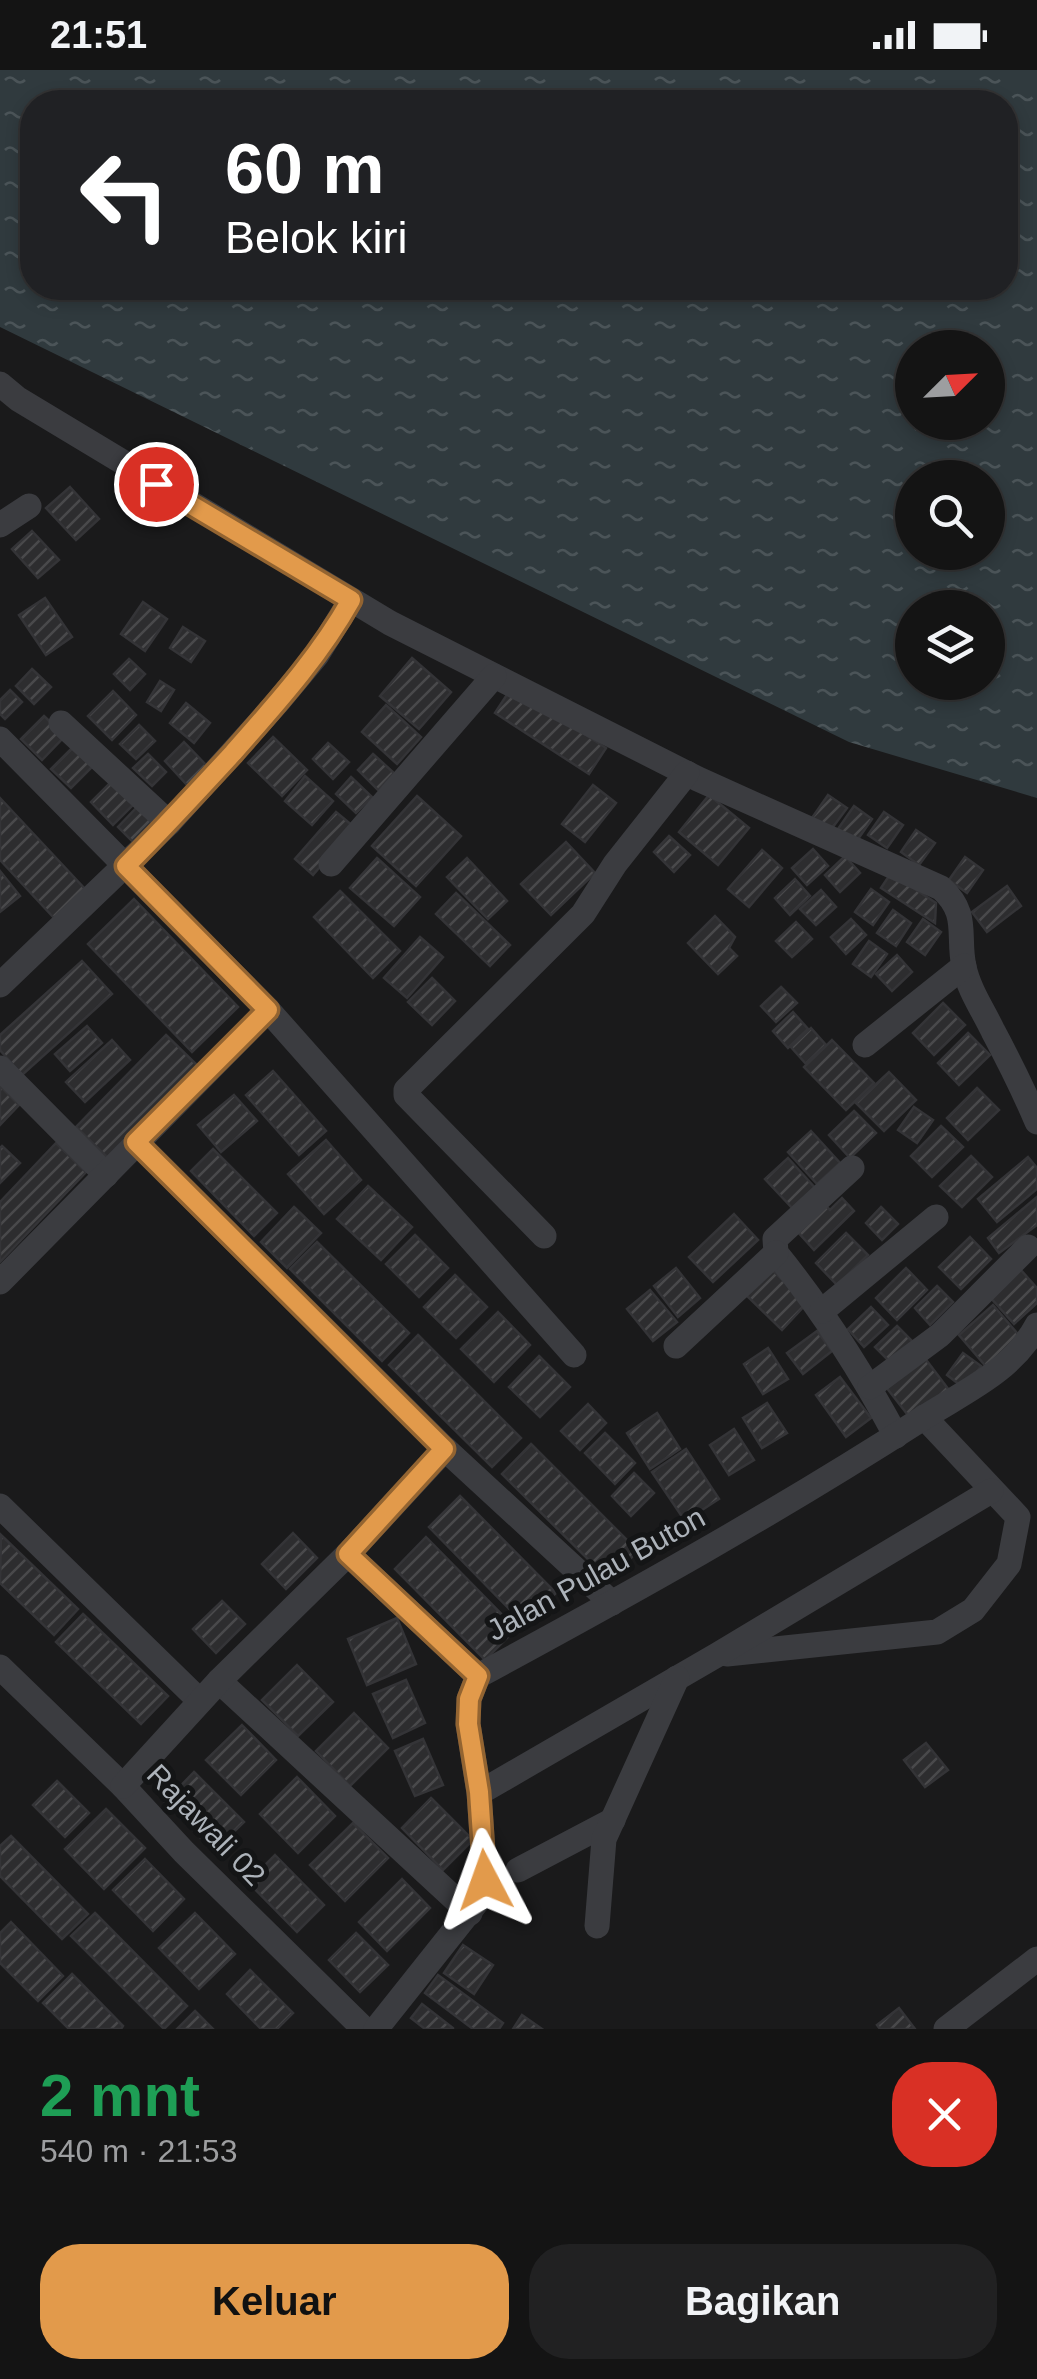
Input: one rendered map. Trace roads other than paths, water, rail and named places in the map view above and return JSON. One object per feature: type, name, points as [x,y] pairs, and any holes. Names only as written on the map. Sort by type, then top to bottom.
[{"type":"street","points":[[9,392],[390,623],[687,773],[941,888],[954,899],[960,914],[964,966],[972,990],[1037,1122]]},
{"type":"street","points":[[0,525],[28,506]]},
{"type":"street","points":[[0,985],[169,823],[278,703],[316,655],[351,600]]},
{"type":"street","points":[[330,864],[494,676]]},
{"type":"street","points":[[61,723],[169,823]]},
{"type":"street","points":[[0,739],[268,1010],[574,1355]]},
{"type":"street","points":[[544,1236],[405,1093],[583,914],[616,864],[687,773]]},
{"type":"street","points":[[865,1045],[964,966]]},
{"type":"street","points":[[0,1282],[268,1010]]},
{"type":"street","points":[[0,1068],[106,1175]]},
{"type":"street","points":[[136,1142],[444,1449],[612,1604]]},
{"type":"street","points":[[852,1168],[775,1240],[776,1252],[822,1311],[896,1436]]},
{"type":"street","points":[[822,1311],[936,1216]]},
{"type":"street","points":[[870,1387],[940,1335],[1028,1247]]},
{"type":"street","points":[[676,1346],[776,1252]]},
{"type":"street","name":"Jalan Pulau Buton","points":[[388,2024],[482,1898],[485,1880],[479,1792],[468,1724],[469,1699],[478,1676],[774,1511],[991,1378],[1030,1338],[1037,1325]]},
{"type":"street","points":[[717,1655],[937,1632],[973,1610],[1009,1564],[1018,1517],[924,1417]]},
{"type":"street","points":[[123,1786],[218,1681],[348,1554],[444,1449]]},
{"type":"street","points":[[479,1792],[991,1491]]},
{"type":"street","points":[[0,1506],[200,1702]]},
{"type":"street","points":[[348,1554],[478,1676]]},
{"type":"street","name":"Rajawali 02","points":[[0,1667],[364,2029]]},
{"type":"street","points":[[598,1926],[604,1838],[677,1678]]},
{"type":"street","points":[[218,1681],[470,1914]]},
{"type":"street","points":[[518,1870],[613,1820]]},
{"type":"street","points":[[946,2029],[1037,1959]]},
{"type":"water","points":[[0,70],[1037,70],[1037,798],[849,742],[0,327]]}]
